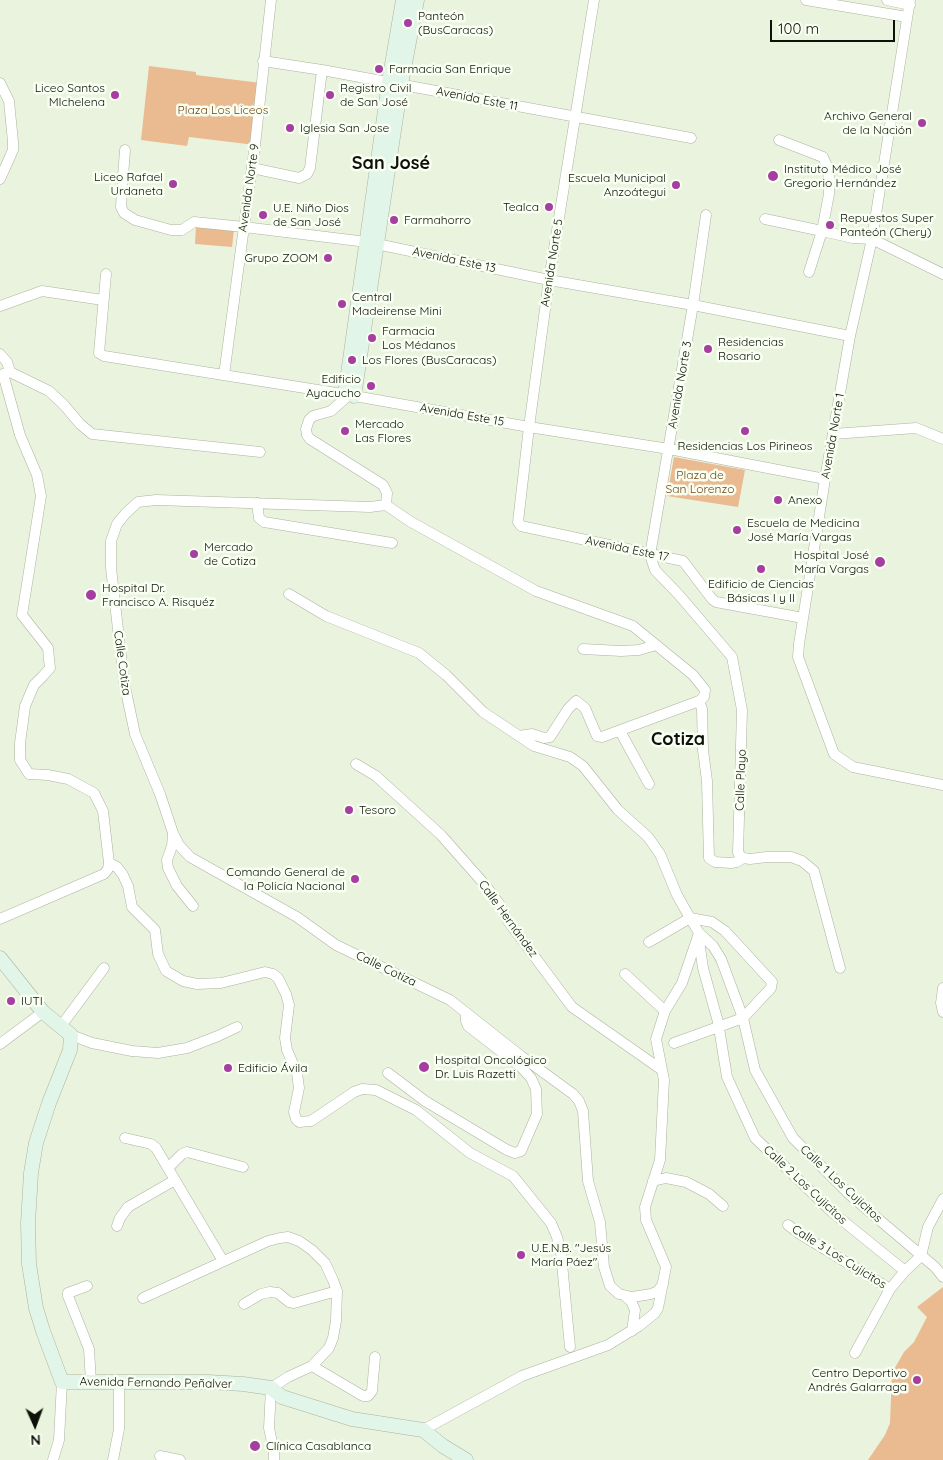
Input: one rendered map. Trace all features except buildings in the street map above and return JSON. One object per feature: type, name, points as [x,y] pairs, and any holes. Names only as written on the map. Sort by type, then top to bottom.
[{"type":"main road","points":[[349,395],[395,83],[403,0]]},
{"type":"main road","points":[[395,83],[417,0]]},
{"type":"main road","points":[[0,958],[43,1012],[66,1031],[70,1050],[48,1103],[36,1143],[31,1173],[28,1223],[29,1264],[36,1308],[42,1331],[62,1382]]},
{"type":"main road","name":"Avenida Fernando Peñalver","points":[[62,1382],[208,1382],[243,1384],[271,1388],[282,1397],[352,1419],[423,1430]]},
{"type":"main road","points":[[423,1430],[443,1446],[466,1460]]},
{"type":"street","name":"Avenida Norte 9","points":[[224,374],[252,168],[271,0]]},
{"type":"street","name":"Avenida Norte 5","points":[[521,526],[517,518],[549,280],[594,0]]},
{"type":"street","points":[[806,0],[907,17]]},
{"type":"street","points":[[887,0],[910,2]]},
{"type":"street","name":"Avenida Norte 1","points":[[910,2],[872,239],[850,336],[825,479],[798,657],[834,754],[853,767],[943,785]]},
{"type":"street","name":"Avenida Este 11","points":[[263,62],[322,70],[691,138]]},
{"type":"street","points":[[252,168],[299,178],[307,174],[310,168],[322,70]]},
{"type":"street","points":[[0,84],[9,101],[13,142],[13,150],[0,179]]},
{"type":"street","points":[[779,140],[823,157],[829,171],[829,194],[822,232],[809,272]]},
{"type":"street","name":"Avenida Este 13","points":[[125,150],[121,208],[124,213],[135,220],[171,230],[182,230],[194,222],[372,244],[549,280],[693,305],[850,336]]},
{"type":"street","name":"Avenida Norte 3","points":[[650,554],[693,305],[706,215]]},
{"type":"street","points":[[765,219],[853,238],[872,239],[943,274]]},
{"type":"street","points":[[0,306],[42,292],[103,300],[106,274]]},
{"type":"street","name":"Avenida Este 15","points":[[103,300],[99,353],[117,358],[224,374],[529,427],[669,449],[825,479]]},
{"type":"street","points":[[0,354],[7,362],[10,372]]},
{"type":"street","points":[[0,919],[104,874],[108,869],[109,862],[103,811],[94,793],[68,779],[29,774],[20,760],[20,743],[25,706],[34,685],[50,668],[48,648],[22,615],[41,496],[37,475],[20,435],[3,374],[10,372],[49,391],[92,434],[260,452]]},
{"type":"street","points":[[349,395],[331,412],[313,416],[309,420],[306,429],[308,435],[310,439],[383,486],[387,493],[386,505],[411,522],[536,591],[633,626],[693,675],[705,690],[704,696],[700,701],[602,737],[597,736],[585,708],[576,701],[550,737],[544,738],[526,733],[519,736]]},
{"type":"street","points":[[833,434],[916,428],[943,439]]},
{"type":"street","name":"Calle Cotiza","points":[[386,505],[370,507],[156,500],[138,502],[118,524],[111,541],[113,587],[129,709],[135,734],[160,794],[178,845],[190,857],[297,917],[336,945],[450,1000],[580,1101],[583,1111],[588,1181],[600,1222],[605,1273],[614,1291],[626,1297]]},
{"type":"street","points":[[257,503],[259,518],[264,522],[392,543]]},
{"type":"street","name":"Avenida Este 17","points":[[521,526],[683,561],[716,602],[803,618]]},
{"type":"street","name":"Calle Playo","points":[[650,554],[655,570],[732,657],[742,710],[738,853],[743,858]]},
{"type":"street","points":[[290,594],[326,616],[419,653],[446,675],[483,712],[534,746],[570,757],[582,766],[618,810],[648,838],[660,854],[677,895],[698,933],[682,983],[665,1011],[656,1039],[664,1080],[660,1160],[645,1207],[646,1220],[666,1267],[660,1302],[655,1313],[632,1332],[602,1348],[522,1376],[423,1430]]},
{"type":"street","points":[[583,649],[621,651],[639,650],[656,645]]},
{"type":"street","points":[[700,701],[708,798],[709,858],[716,862],[737,862],[743,858],[791,857],[802,861],[814,871],[840,968]]},
{"type":"street","points":[[620,731],[648,784]]},
{"type":"street","name":"Calle Hernández","points":[[356,764],[376,776],[441,835],[486,886],[500,905],[508,921],[572,1007],[662,1070]]},
{"type":"street","points":[[173,833],[172,846],[167,860],[168,868],[177,886],[193,906]]},
{"type":"street","points":[[109,862],[117,867],[123,875],[128,886],[132,907],[155,930],[160,962],[173,977],[197,984],[211,985],[265,972],[273,974],[278,978],[289,1005],[285,1038],[287,1050],[297,1073],[299,1088],[294,1112],[299,1122],[311,1121],[354,1092],[362,1089],[376,1090],[416,1110],[470,1153],[513,1176],[551,1223],[557,1237],[561,1254],[570,1347]]},
{"type":"street","points":[[649,942],[690,918],[712,922],[725,931],[772,982],[771,988],[743,1018],[674,1043]]},
{"type":"street","name":"Calle 1 Los Cujicitos","points":[[698,933],[713,946],[721,959],[743,1018],[756,1070],[793,1138],[850,1195],[921,1256],[939,1264],[943,1277]]},
{"type":"street","name":"Calle 2 Los Cujicitos","points":[[698,933],[703,968],[718,1026],[727,1077],[758,1142],[832,1212],[905,1271]]},
{"type":"street","points":[[104,968],[66,1031],[92,1043],[132,1052],[158,1053],[187,1048],[238,1027]]},
{"type":"street","points":[[625,974],[665,1011]]},
{"type":"street","points":[[943,988],[941,1003],[943,1012]]},
{"type":"street","points":[[0,1044],[43,1012]]},
{"type":"street","points":[[388,1073],[425,1101],[507,1150],[515,1153],[521,1150],[537,1111],[536,1089],[531,1078],[521,1067],[468,1026],[466,1013]]},
{"type":"street","points":[[125,1138],[151,1144],[156,1148],[224,1261]]},
{"type":"street","points":[[168,1168],[182,1154],[187,1152],[243,1167]]},
{"type":"street","points":[[654,1181],[666,1178],[686,1182],[709,1194],[723,1206]]},
{"type":"street","points":[[117,1226],[128,1207],[175,1180]]},
{"type":"street","points":[[855,1353],[890,1288],[921,1256],[925,1236],[943,1200]]},
{"type":"street","name":"Calle 3 Los Cujicitos","points":[[788,1224],[800,1234],[890,1288]]},
{"type":"street","points":[[143,1298],[268,1241],[288,1237],[312,1250],[325,1263],[336,1291],[336,1321],[333,1338],[328,1348],[312,1366],[288,1377],[271,1388],[269,1428],[274,1460]]},
{"type":"street","points":[[626,1297],[651,1294],[663,1284]]},
{"type":"street","points":[[87,1286],[68,1293],[68,1296],[89,1349],[91,1382]]},
{"type":"street","points":[[244,1304],[261,1294],[270,1292],[278,1293],[289,1302],[294,1303],[336,1291]]},
{"type":"street","points":[[626,1297],[635,1310],[632,1332]]},
{"type":"street","points":[[312,1366],[363,1396],[368,1396],[372,1392],[375,1357]]},
{"type":"street","points":[[53,1460],[60,1440],[62,1382]]},
{"type":"street","points":[[113,1460],[120,1429],[119,1383]]},
{"type":"street","points":[[160,1456],[180,1460]]},
{"type":"green space","name":"Plaza Los Liceos","points":[[149,66],[196,72],[196,75],[261,83],[255,145],[189,137],[187,146],[141,140]]},
{"type":"green space","points":[[196,226],[234,230],[232,247],[195,244]]},
{"type":"green space","name":"Plaza de San Lorenzo","points":[[674,457],[745,470],[738,507],[667,496]]},
{"type":"green space","name":"Centro Deportivo Andrés Galarraga","points":[[943,1287],[943,1460],[868,1460],[885,1435],[890,1423],[892,1373],[904,1352],[914,1342],[927,1317],[917,1307]]},
{"type":"place","name":"Panteón (BusCaracas)","points":[[408,23]]},
{"type":"place","name":"Farmacia San Enrique","points":[[379,69]]},
{"type":"place","name":"Liceo Santos MIchelena","points":[[115,95]]},
{"type":"place","name":"Registro Civil de San José","points":[[330,95]]},
{"type":"place","name":"Archivo General de la Nación","points":[[922,123]]},
{"type":"place","name":"Iglesia San Jose","points":[[290,128]]},
{"type":"place","name":"Instituto Médico José Gregorio Hernández","points":[[773,176]]},
{"type":"place","name":"Liceo Rafael Urdaneta","points":[[173,184]]},
{"type":"place","name":"Escuela Municipal Anzoátegui","points":[[676,185]]},
{"type":"place","name":"Tealca","points":[[549,207]]},
{"type":"place","name":"U.E. Niño Dios de San José","points":[[263,215]]},
{"type":"place","name":"Farmahorro","points":[[394,220]]},
{"type":"place","name":"Repuestos Super Panteón (Chery)","points":[[830,225]]},
{"type":"place","name":"Grupo ZOOM","points":[[328,258]]},
{"type":"place","name":"Central Madeirense Mini","points":[[342,304]]},
{"type":"place","name":"Farmacia Los Médanos","points":[[372,338]]},
{"type":"place","name":"Residencias Rosario","points":[[708,349]]},
{"type":"place","name":"Los Flores (BusCaracas)","points":[[352,360]]},
{"type":"place","name":"Edificio Ayacucho","points":[[371,386]]},
{"type":"place","name":"Mercado Las Flores","points":[[345,431]]},
{"type":"place","name":"Residencias Los Pirineos","points":[[745,431]]},
{"type":"place","name":"Anexo","points":[[778,500]]},
{"type":"place","name":"Escuela de Medicina José María Vargas","points":[[737,530]]},
{"type":"place","name":"Mercado de Cotiza","points":[[194,554]]},
{"type":"place","name":"Hospital José María Vargas","points":[[880,562]]},
{"type":"place","name":"Edificio de Ciencias Básicas I y II","points":[[761,569]]},
{"type":"place","name":"Hospital Dr. Francisco A. Risquéz","points":[[91,595]]},
{"type":"place","name":"Tesoro","points":[[349,810]]},
{"type":"place","name":"Comando General de la Policía Nacional","points":[[355,879]]},
{"type":"place","name":"IUTI","points":[[11,1001]]},
{"type":"place","name":"Hospital Oncológico Dr. Luis Razetti","points":[[424,1067]]},
{"type":"place","name":"Edificio Ávila","points":[[228,1068]]},
{"type":"place","name":"U.E.N.B. \"Jesús María Páez\"","points":[[521,1255]]},
{"type":"place","name":"Centro Deportivo Andrés Galarraga","points":[[917,1380]]},
{"type":"place","name":"Clínica Casablanca","points":[[255,1446]]},
{"type":"district","name":"San José","points":[[391,164]]},
{"type":"district","name":"Cotiza","points":[[678,740]]}]
